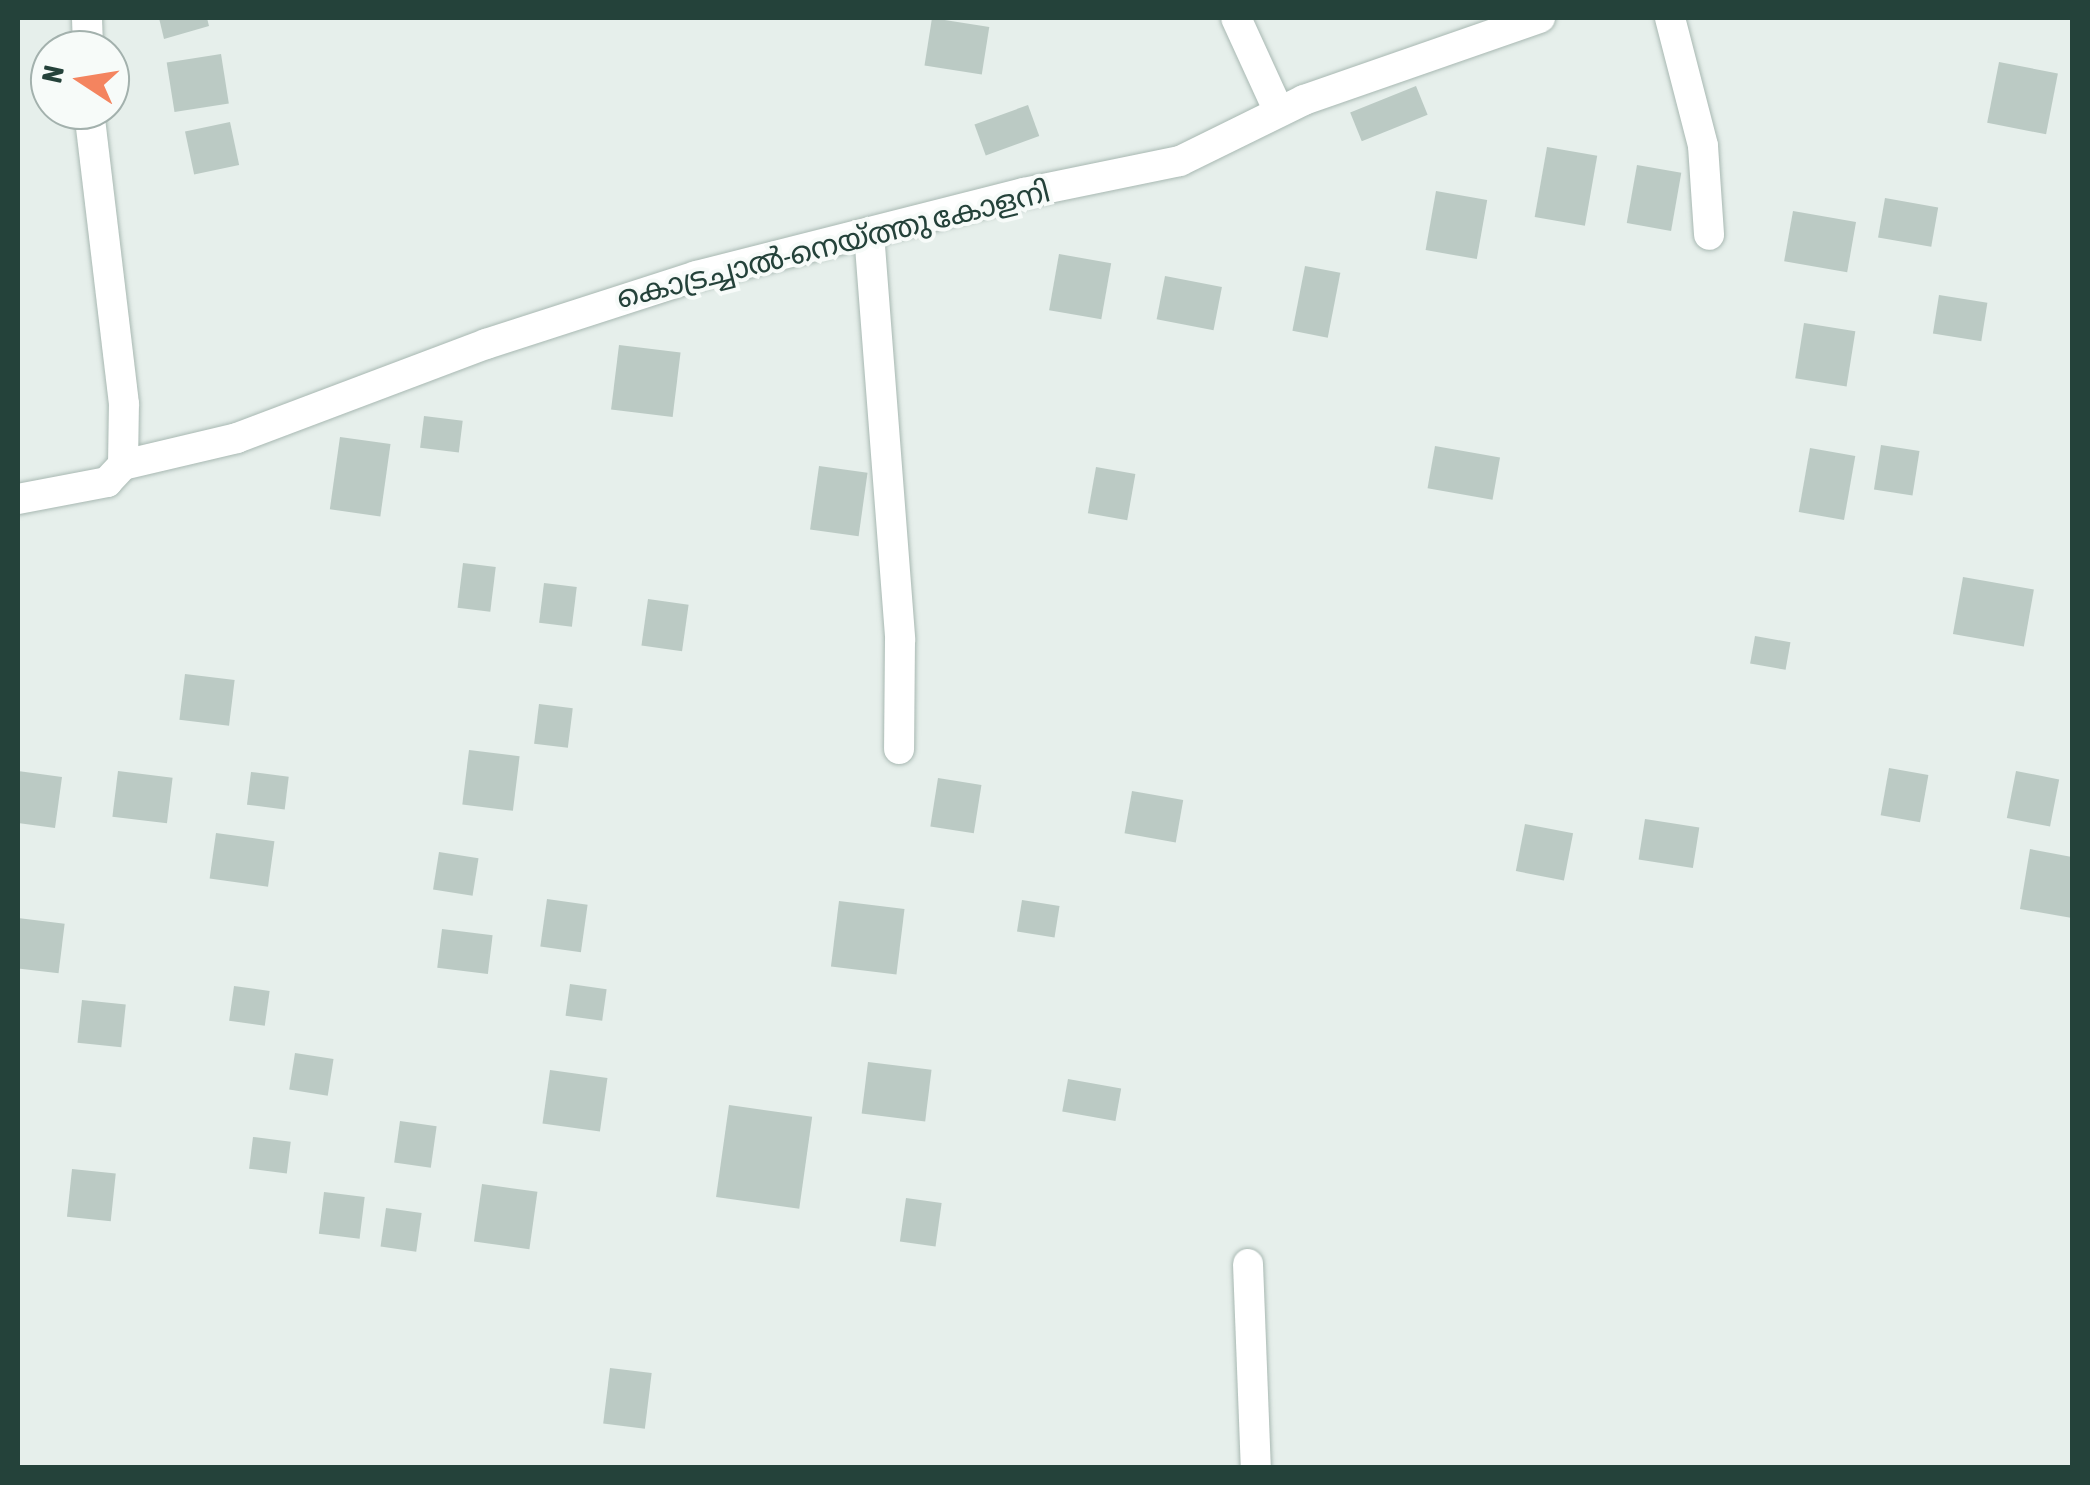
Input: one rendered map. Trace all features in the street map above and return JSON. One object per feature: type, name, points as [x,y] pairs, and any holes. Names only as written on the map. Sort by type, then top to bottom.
[{"type":"street","points":[[1236,18],[1279,112]]},
{"type":"street","name":"കൊട്രച്ചാൽ-നെയ്ത്തു കോളനി","points":[[18,499],[107,482],[123,465],[236,438],[597,305],[869,233],[1180,161],[1279,112],[1540,18]]},
{"type":"street","points":[[1670,18],[1703,146],[1709,235]]},
{"type":"street","points":[[91,130],[124,404],[123,465]]},
{"type":"street","points":[[869,233],[900,640],[899,749]]},
{"type":"street","points":[[1248,1264],[1256,1468]]},
{"type":"building","points":[[159,18],[207,18],[209,26],[164,39]]},
{"type":"building","points":[[932,18],[989,27],[982,74],[924,65]]},
{"type":"building","points":[[221,54],[229,103],[174,112],[167,63]]},
{"type":"building","points":[[1999,62],[2058,73],[2046,134],[1987,123]]},
{"type":"building","points":[[1416,86],[1428,115],[1362,141],[1350,113]]},
{"type":"building","points":[[1028,105],[1039,136],[986,156],[974,124]]},
{"type":"building","points":[[230,122],[239,165],[194,175],[185,132]]},
{"type":"building","points":[[1547,147],[1597,156],[1585,226],[1535,217]]},
{"type":"building","points":[[1637,165],[1681,173],[1671,231],[1627,223]]},
{"type":"building","points":[[1436,191],[1487,200],[1477,259],[1426,250]]},
{"type":"building","points":[[1885,198],[1938,207],[1931,247],[1878,237]]},
{"type":"building","points":[[1793,211],[1856,222],[1847,272],[1784,261]]},
{"type":"building","points":[[1059,254],[1111,263],[1101,319],[1049,310]]},
{"type":"building","points":[[1305,266],[1340,273],[1328,338],[1292,331]]},
{"type":"building","points":[[1165,276],[1222,287],[1214,330],[1157,319]]},
{"type":"building","points":[[1939,295],[1987,303],[1981,341],[1933,334]]},
{"type":"building","points":[[1804,323],[1855,331],[1847,386],[1795,378]]},
{"type":"building","points":[[619,345],[681,353],[673,417],[611,410]]},
{"type":"building","points":[[424,416],[463,421],[459,453],[420,448]]},
{"type":"building","points":[[340,437],[391,444],[380,516],[330,509]]},
{"type":"building","points":[[1881,445],[1920,451],[1912,496],[1874,489]]},
{"type":"building","points":[[1435,446],[1500,457],[1493,500],[1428,488]]},
{"type":"building","points":[[1810,448],[1855,456],[1844,520],[1799,512]]},
{"type":"building","points":[[819,466],[868,473],[859,536],[810,529]]},
{"type":"building","points":[[1096,467],[1135,474],[1127,520],[1088,513]]},
{"type":"building","points":[[463,563],[496,567],[490,612],[458,608]]},
{"type":"building","points":[[1963,577],[2034,590],[2024,647],[1953,634]]},
{"type":"building","points":[[544,583],[577,587],[572,627],[539,623]]},
{"type":"building","points":[[648,599],[689,605],[682,651],[641,646]]},
{"type":"building","points":[[1755,636],[1790,642],[1786,670],[1750,664]]},
{"type":"building","points":[[185,674],[235,680],[229,726],[179,720]]},
{"type":"building","points":[[539,704],[573,708],[568,748],[534,744]]},
{"type":"building","points":[[469,750],[520,756],[513,811],[462,805]]},
{"type":"building","points":[[1889,768],[1928,775],[1920,822],[1881,815]]},
{"type":"building","points":[[18,771],[62,777],[55,828],[18,823]]},
{"type":"building","points":[[118,771],[173,778],[167,823],[112,817]]},
{"type":"building","points":[[2016,771],[2059,779],[2050,827],[2007,818]]},
{"type":"building","points":[[251,772],[289,777],[285,809],[247,805]]},
{"type":"building","points":[[938,778],[981,785],[974,833],[930,826]]},
{"type":"building","points":[[1132,791],[1183,800],[1176,842],[1125,833]]},
{"type":"building","points":[[1645,819],[1699,828],[1693,868],[1639,859]]},
{"type":"building","points":[[1525,824],[1573,833],[1564,880],[1516,871]]},
{"type":"building","points":[[216,833],[274,841],[268,887],[210,879]]},
{"type":"building","points":[[2030,849],[2072,857],[2072,918],[2020,909]]},
{"type":"building","points":[[439,852],[479,858],[473,896],[433,890]]},
{"type":"building","points":[[547,899],[588,905],[581,952],[540,947]]},
{"type":"building","points":[[1022,900],[1060,906],[1055,938],[1017,932]]},
{"type":"building","points":[[839,901],[905,909],[896,975],[831,967]]},
{"type":"building","points":[[18,918],[65,924],[59,973],[18,968]]},
{"type":"building","points":[[442,929],[493,935],[488,974],[437,968]]},
{"type":"building","points":[[570,984],[607,989],[602,1021],[566,1016]]},
{"type":"building","points":[[234,986],[270,991],[265,1026],[229,1021]]},
{"type":"building","points":[[82,1000],[126,1005],[121,1047],[78,1043]]},
{"type":"building","points":[[295,1053],[334,1059],[328,1096],[289,1090]]},
{"type":"building","points":[[868,1062],[932,1070],[925,1121],[862,1114]]},
{"type":"building","points":[[550,1070],[607,1078],[600,1132],[542,1123]]},
{"type":"building","points":[[1068,1079],[1121,1088],[1115,1121],[1062,1111]]},
{"type":"building","points":[[729,1105],[812,1117],[799,1209],[716,1197]]},
{"type":"building","points":[[400,1121],[437,1126],[431,1168],[394,1163]]},
{"type":"building","points":[[253,1137],[291,1142],[287,1173],[249,1169]]},
{"type":"building","points":[[72,1169],[116,1174],[111,1221],[67,1217]]},
{"type":"building","points":[[482,1184],[537,1192],[529,1249],[474,1241]]},
{"type":"building","points":[[324,1192],[365,1197],[360,1239],[319,1234]]},
{"type":"building","points":[[906,1198],[942,1203],[936,1247],[900,1242]]},
{"type":"building","points":[[386,1208],[422,1213],[416,1252],[381,1247]]},
{"type":"building","points":[[610,1368],[652,1373],[645,1429],[603,1424]]}]
